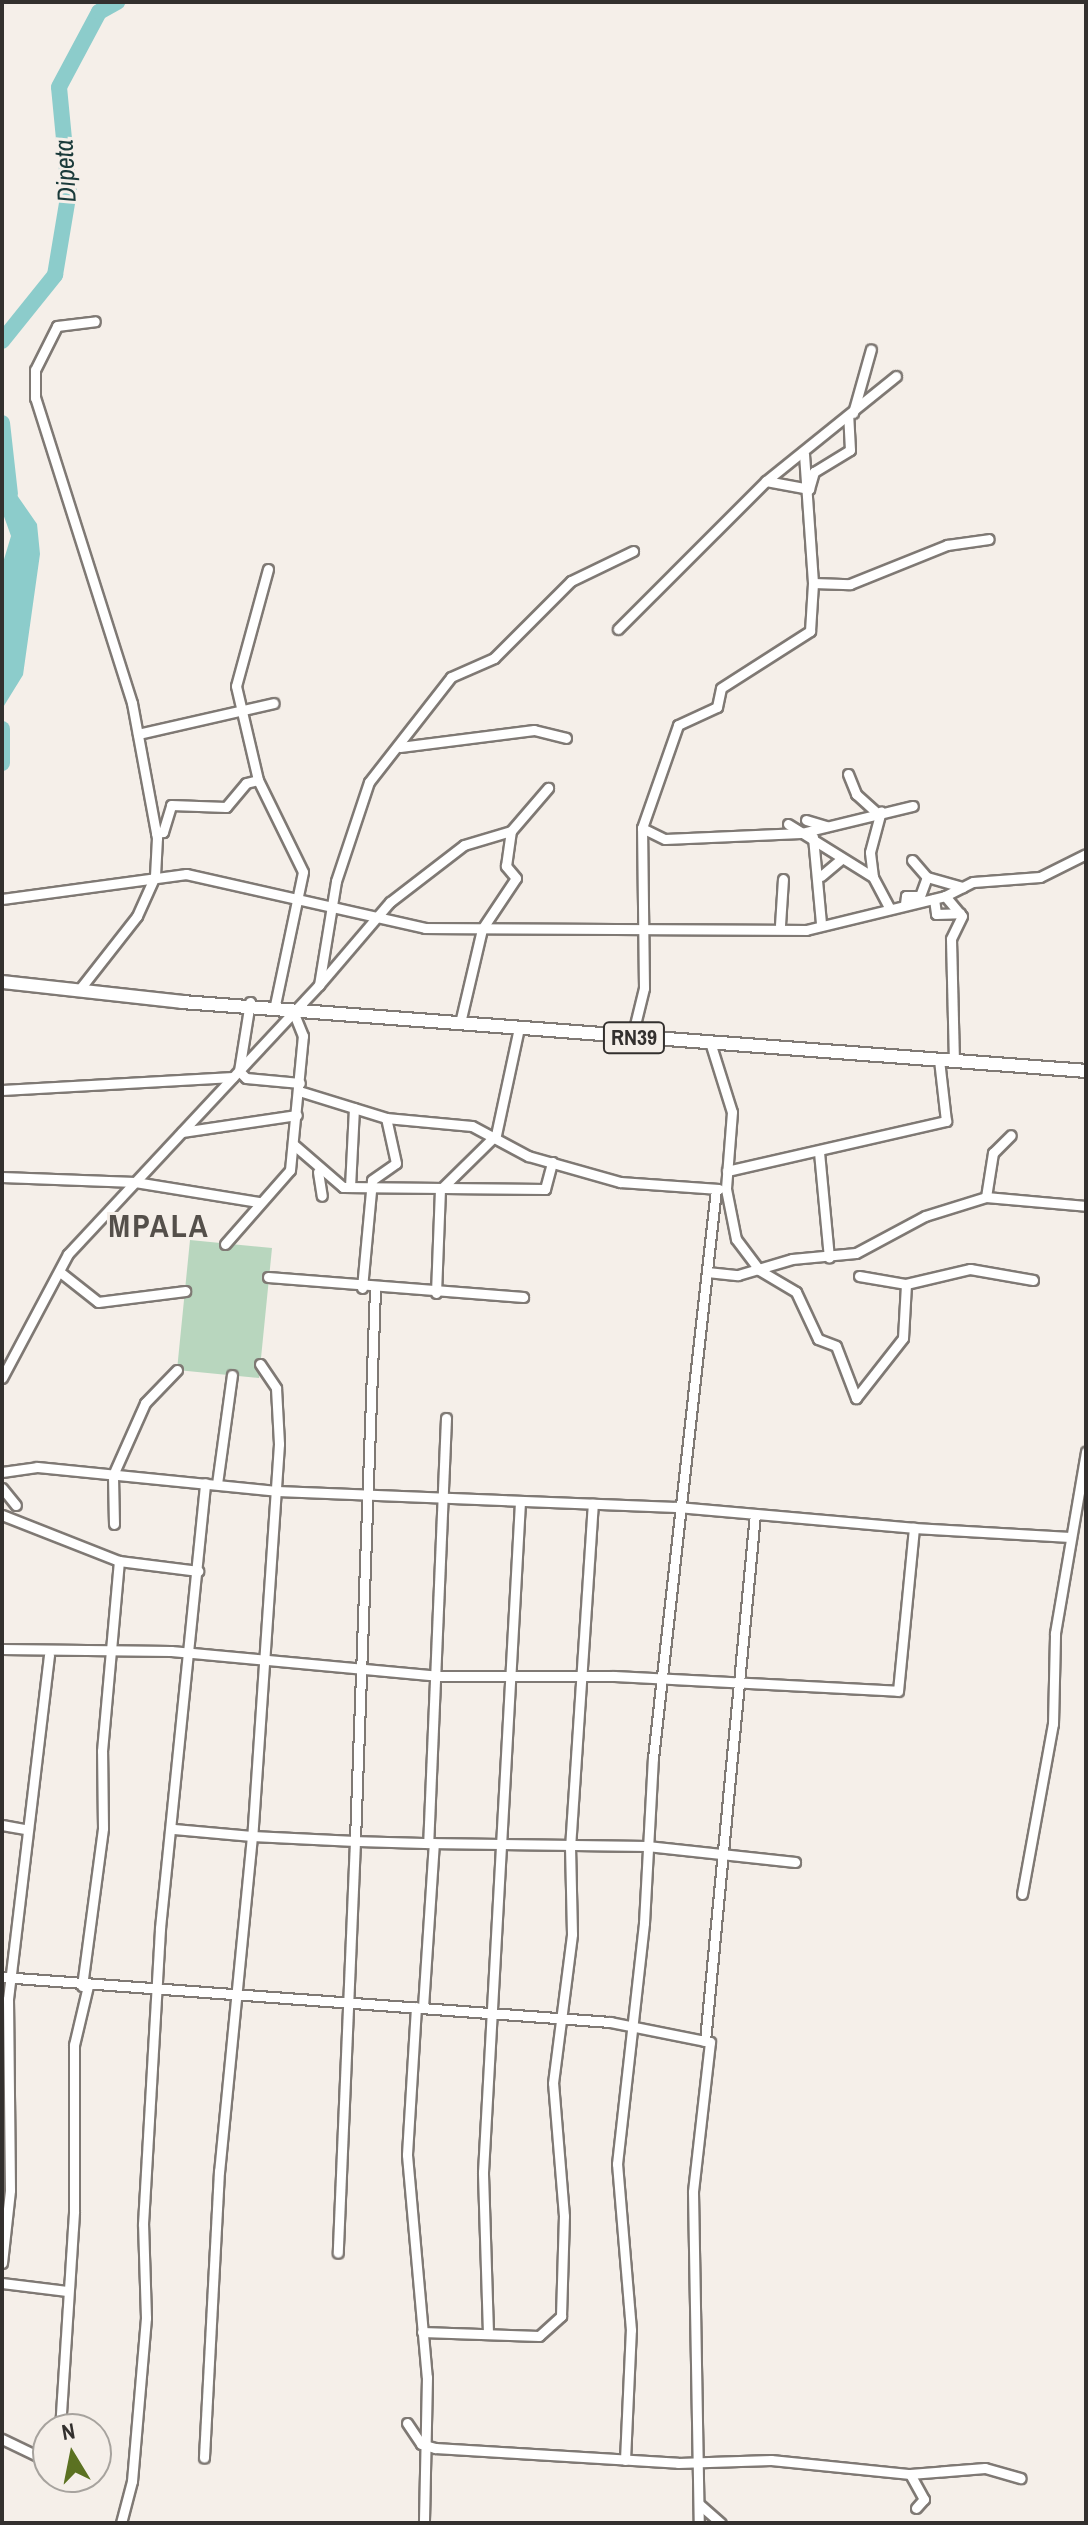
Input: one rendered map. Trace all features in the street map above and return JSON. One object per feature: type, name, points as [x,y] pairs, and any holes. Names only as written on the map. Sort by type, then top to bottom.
[{"type":"highway","name":"RN39","points":[[2,982],[519,1028],[1086,1071]]},
{"type":"street","points":[[79,990],[125,935],[155,876],[156,833],[138,734],[35,398],[35,370],[57,326],[95,321]]},
{"type":"street","points":[[809,489],[814,472],[850,450],[850,414],[871,349]]},
{"type":"street","points":[[618,629],[766,481],[804,454],[896,376]]},
{"type":"street","points":[[632,1037],[644,988],[642,828],[678,725],[717,707],[721,688],[810,631],[813,583],[809,489],[804,454]]},
{"type":"street","points":[[766,481],[809,489]]},
{"type":"street","points":[[813,583],[850,584],[947,545],[989,539]]},
{"type":"street","points":[[319,985],[331,908],[359,802],[397,748],[451,677],[494,658],[571,581],[633,551]]},
{"type":"street","points":[[268,569],[238,675],[242,712],[258,780],[303,872],[275,1005]]},
{"type":"street","points":[[138,734],[274,703]]},
{"type":"street","points":[[397,748],[459,735],[479,740],[534,730],[566,738]]},
{"type":"street","points":[[848,774],[856,794],[878,812]]},
{"type":"street","points":[[156,833],[163,832],[171,805],[226,807],[239,800],[246,783],[258,780]]},
{"type":"street","points":[[460,1023],[482,929],[516,878],[506,866],[511,831],[548,788]]},
{"type":"street","points":[[642,828],[665,839],[809,835],[828,826],[878,812],[913,806]]},
{"type":"street","points":[[878,812],[870,852],[873,877],[889,907]]},
{"type":"street","points":[[806,820],[828,826]]},
{"type":"street","points":[[788,824],[873,877]]},
{"type":"street","points":[[2,1378],[60,1272],[135,1182],[292,1009],[319,985],[371,920],[464,845],[511,831]]},
{"type":"street","points":[[809,835],[821,876],[821,924]]},
{"type":"street","points":[[2,899],[155,876],[217,875],[299,896],[371,920],[482,929],[643,934],[821,924],[934,899],[963,887],[1008,875],[1040,877],[1086,854]]},
{"type":"street","points":[[821,876],[841,859]]},
{"type":"street","points":[[912,860],[927,877],[963,887]]},
{"type":"street","points":[[905,904],[906,896],[920,896],[927,877]]},
{"type":"street","points":[[780,925],[783,879]]},
{"type":"street","points":[[945,896],[960,913]]},
{"type":"street","points":[[934,899],[936,914],[960,913]]},
{"type":"street","points":[[954,1061],[951,939],[960,913]]},
{"type":"street","points":[[236,1074],[250,1002]]},
{"type":"street","points":[[225,1244],[258,1202],[290,1170],[303,1036],[292,1009]]},
{"type":"street","points":[[436,1293],[440,1190],[496,1135],[519,1028]]},
{"type":"street","points":[[625,2460],[631,2330],[617,2164],[633,2025],[663,1680],[684,1508],[707,1272],[727,1171],[732,1112],[710,1042]]},
{"type":"street","points":[[727,1171],[946,1121],[939,1060]]},
{"type":"street","points":[[2,1090],[236,1074],[300,1087],[386,1118],[442,1121],[496,1135],[552,1162],[658,1190],[721,1189]]},
{"type":"street","points":[[350,1187],[354,1108]]},
{"type":"street","points":[[182,1132],[297,1115]]},
{"type":"street","points":[[362,1288],[371,1188],[396,1163],[386,1118]]},
{"type":"street","points":[[986,1197],[993,1153],[1011,1135]]},
{"type":"street","points":[[293,1144],[318,1172],[350,1187],[545,1189],[552,1162]]},
{"type":"street","points":[[819,1152],[829,1258]]},
{"type":"street","points":[[318,1172],[322,1196]]},
{"type":"street","points":[[2,1177],[135,1182],[258,1202]]},
{"type":"street","points":[[721,1189],[736,1239],[759,1270],[796,1292],[818,1339],[836,1346],[856,1398],[903,1338],[906,1284]]},
{"type":"street","points":[[707,1272],[759,1270],[829,1258],[986,1197],[1086,1206]]},
{"type":"street","points":[[859,1276],[906,1284],[970,1269],[1033,1280]]},
{"type":"street","points":[[60,1272],[98,1302],[185,1291]]},
{"type":"street","points":[[268,1277],[362,1288],[523,1297]]},
{"type":"street","points":[[338,2253],[375,1289]]},
{"type":"street","points":[[204,2458],[234,1996],[252,1836],[277,1491],[276,1388],[260,1364]]},
{"type":"street","points":[[114,1524],[113,1475],[145,1403],[177,1370]]},
{"type":"street","points":[[217,1484],[232,1375]]},
{"type":"street","points":[[424,2523],[422,2332],[407,2155],[420,2007],[440,1676],[446,1418]]},
{"type":"street","points":[[1022,1894],[1053,1724],[1052,1662],[1086,1452]]},
{"type":"street","points":[[2,1472],[37,1467],[277,1491],[684,1508],[914,1528],[1070,1537]]},
{"type":"street","points":[[121,2523],[132,2481],[146,2318],[155,1992],[174,1829],[205,1483]]},
{"type":"street","points":[[2,1488],[16,1505]]},
{"type":"street","points":[[488,2333],[490,2016],[504,1848],[520,1502]]},
{"type":"street","points":[[422,2332],[539,2336],[561,2316],[564,2216],[553,2116],[572,1934],[571,1845],[593,1504]]},
{"type":"street","points":[[699,2523],[695,2462],[700,2324],[693,2192],[735,1682],[755,1514]]},
{"type":"street","points":[[2,1515],[119,1561],[198,1571]]},
{"type":"street","points":[[2,1649],[49,1655],[114,1651],[361,1667],[440,1676],[510,1674],[903,1688],[914,1528]]},
{"type":"street","points":[[61,2413],[74,2045],[85,1986],[103,1828],[102,1751],[114,1651],[119,1561]]},
{"type":"street","points":[[2,2263],[7,1978],[49,1655]]},
{"type":"street","points":[[2,1825],[24,1829]]},
{"type":"street","points":[[174,1829],[252,1836],[504,1848],[647,1846],[719,1858],[795,1862]]},
{"type":"street","points":[[7,1978],[155,1992],[420,2007],[490,2016],[633,2025],[705,2041]]},
{"type":"street","points":[[2,2283],[67,2291]]},
{"type":"street","points":[[407,2423],[425,2447],[625,2460],[771,2460],[910,2474],[985,2468],[1021,2478]]},
{"type":"street","points":[[2,2439],[32,2453]]},
{"type":"street","points":[[910,2474],[924,2499],[916,2508]]},
{"type":"street","points":[[699,2504],[721,2523]]},
{"type":"green space","points":[[190,1240],[272,1248],[259,1378],[177,1370]]},
{"type":"water","points":[[3,475],[37,524],[40,554],[23,675],[2,709],[2,566],[11,536],[2,511]]},
{"type":"waterway","name":"Dipeta","points":[[2,341],[55,275],[69,191],[59,87],[99,12],[117,2]]},
{"type":"waterway","name":"Dipeta","points":[[2,423],[10,494]]},
{"type":"waterway","name":"Dipeta","points":[[2,729],[2,763]]},
{"type":"district","name":"MPALA","points":[[159,1226]]}]
